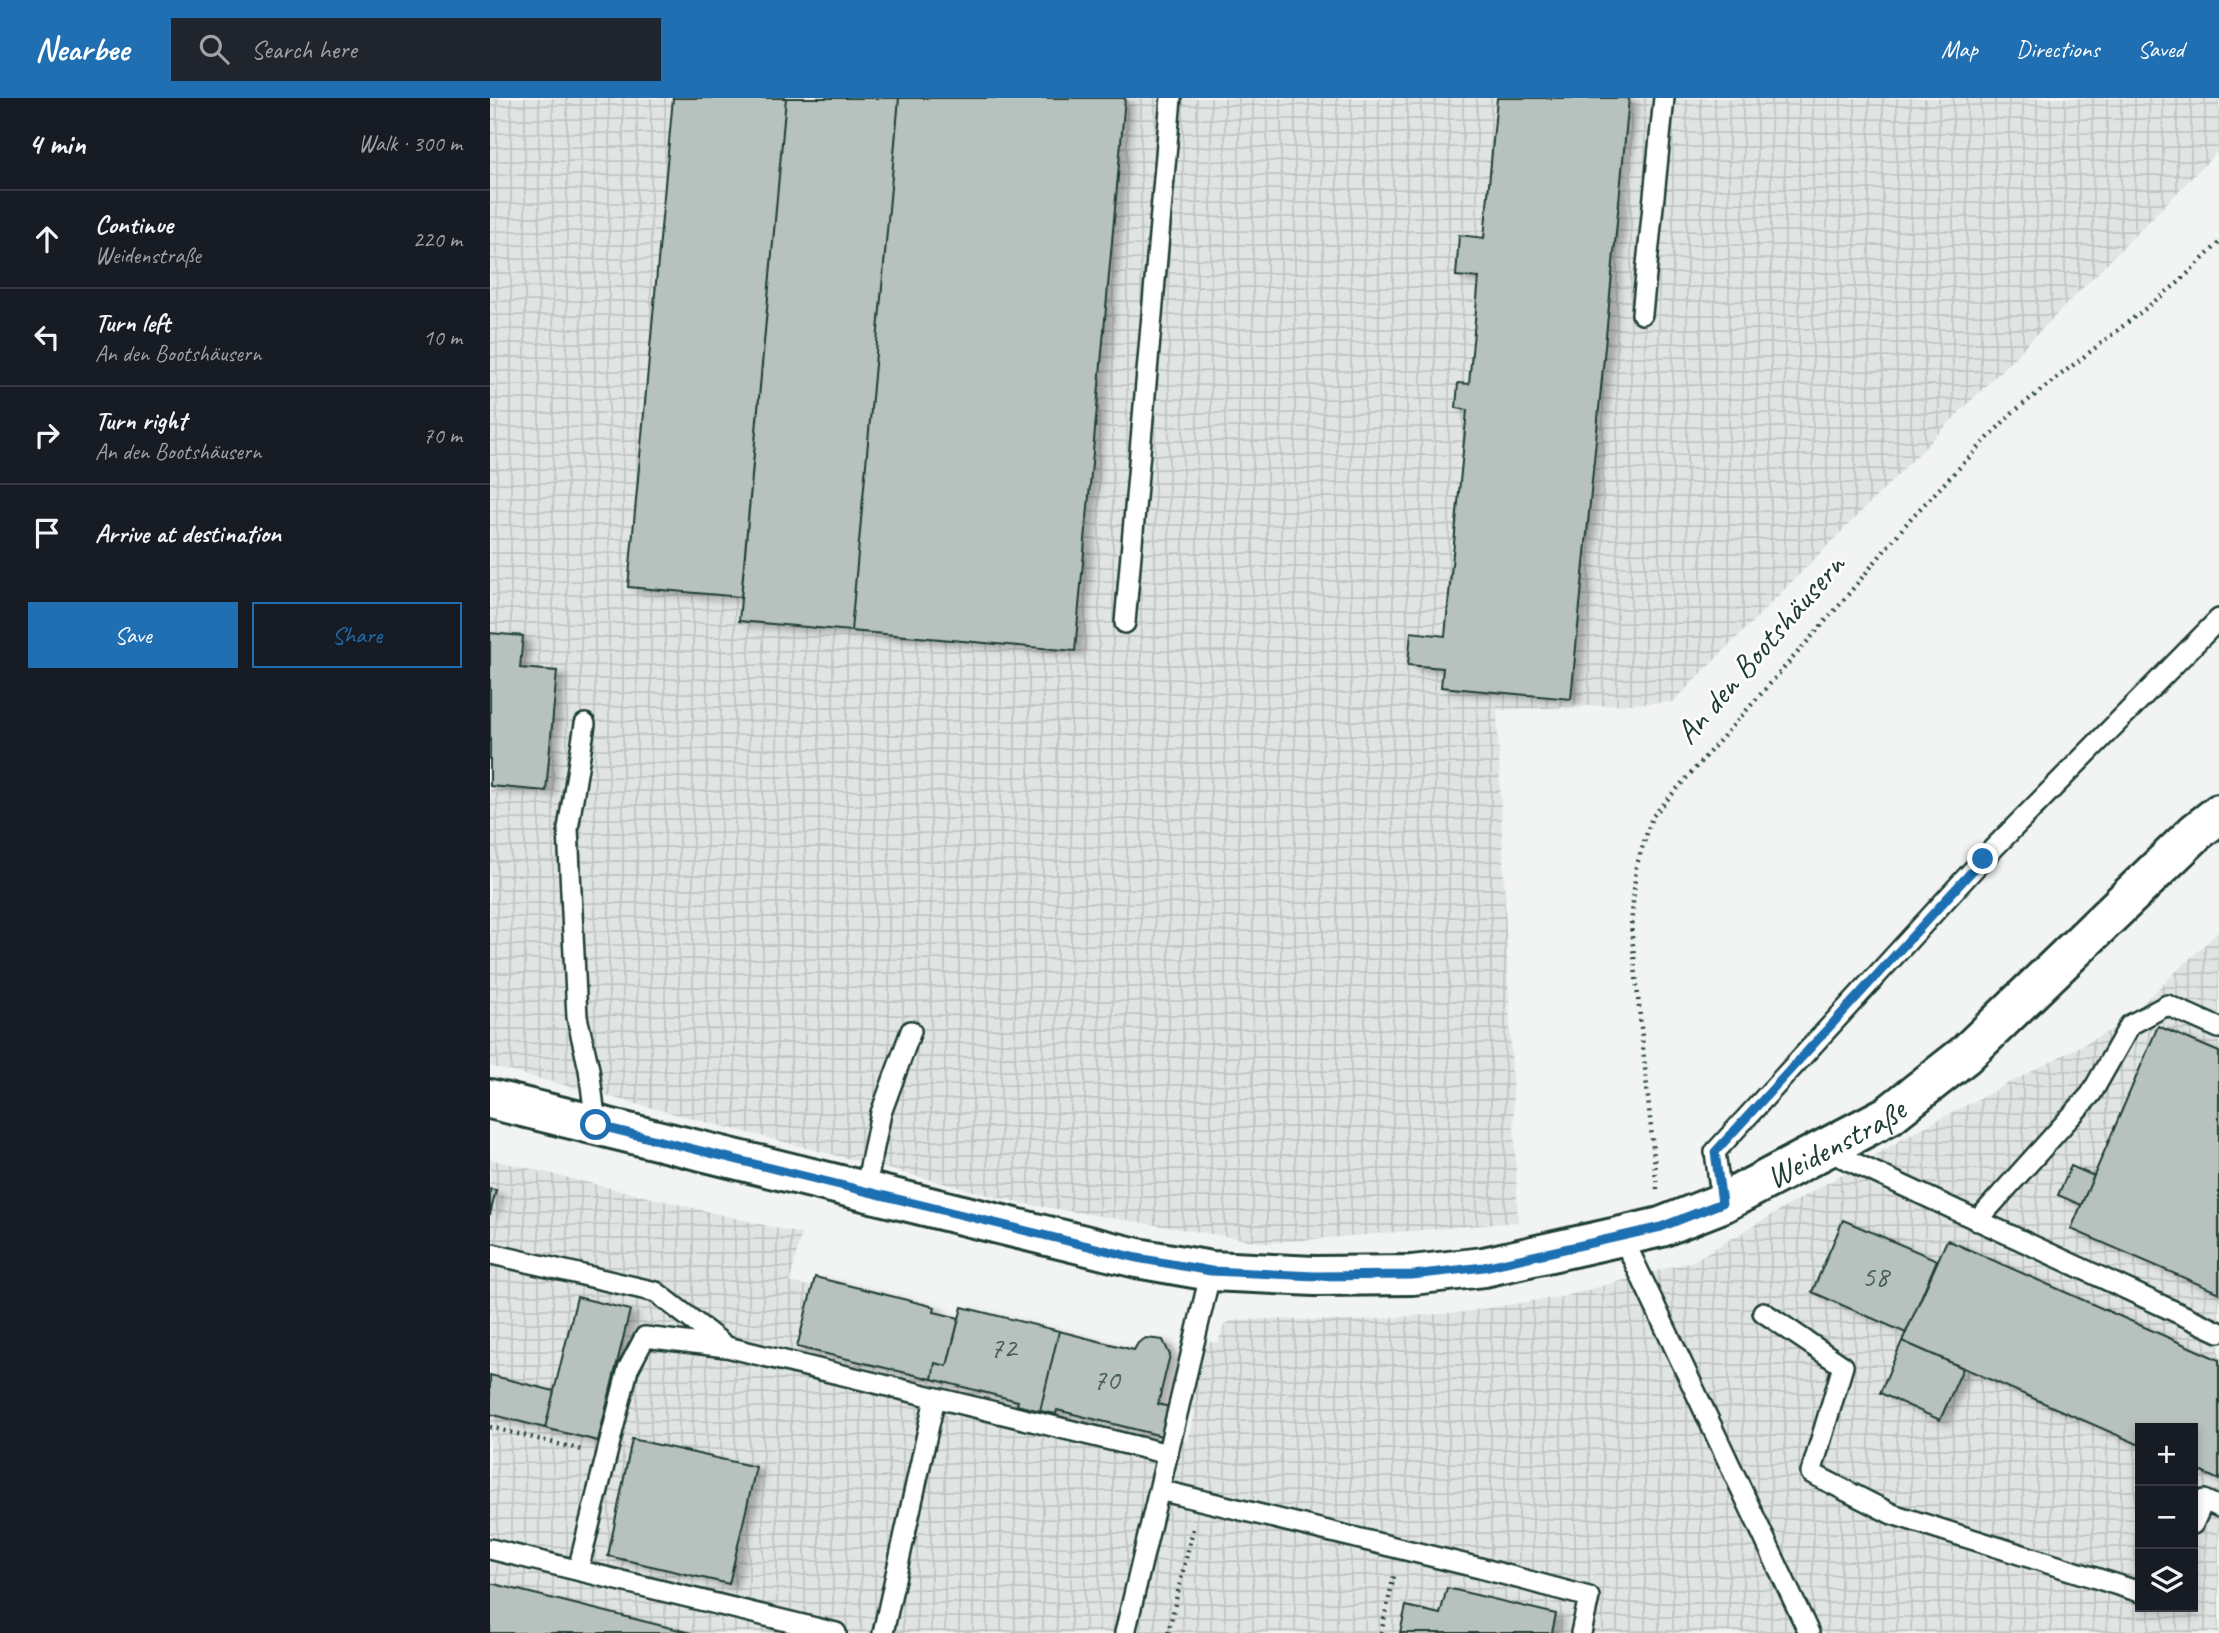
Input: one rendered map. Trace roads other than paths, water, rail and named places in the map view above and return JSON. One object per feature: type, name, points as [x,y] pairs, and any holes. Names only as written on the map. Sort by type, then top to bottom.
[{"type":"street","name":"Weidenstraße","points":[[490,1099],[1137,1258],[1211,1271],[1315,1276],[1412,1275],[1484,1267],[1661,1227],[1722,1203],[1889,1115],[1965,1055],[2196,832],[2219,814]]},
{"type":"lane","points":[[1125,623],[1171,98]]},
{"type":"lane","points":[[1642,314],[1664,98]]},
{"type":"lane","points":[[1722,1203],[1715,1152],[1983,859],[2219,619]]},
{"type":"lane","points":[[585,724],[568,829],[577,1017],[589,1069],[596,1125]]},
{"type":"lane","points":[[1977,1221],[2091,1094],[2130,1025],[2167,1005],[2219,1028]]},
{"type":"lane","points":[[865,1191],[881,1113],[911,1031]]},
{"type":"lane","points":[[1824,1149],[2219,1332]]},
{"type":"lane","points":[[1622,1236],[1809,1633]]},
{"type":"lane","points":[[492,1254],[656,1293],[727,1348]]},
{"type":"lane","points":[[1125,1633],[1211,1271]]},
{"type":"lane","points":[[1763,1312],[1843,1366],[1811,1474],[1892,1514],[2135,1590]]},
{"type":"lane","points":[[579,1570],[628,1369],[645,1337],[727,1348],[1168,1454]]},
{"type":"lane","points":[[883,1633],[935,1398]]},
{"type":"lane","points":[[1159,1490],[1589,1597],[1581,1633]]},
{"type":"lane","points":[[2198,1513],[2204,1500],[2219,1507]]},
{"type":"lane","points":[[490,1549],[836,1633]]}]
